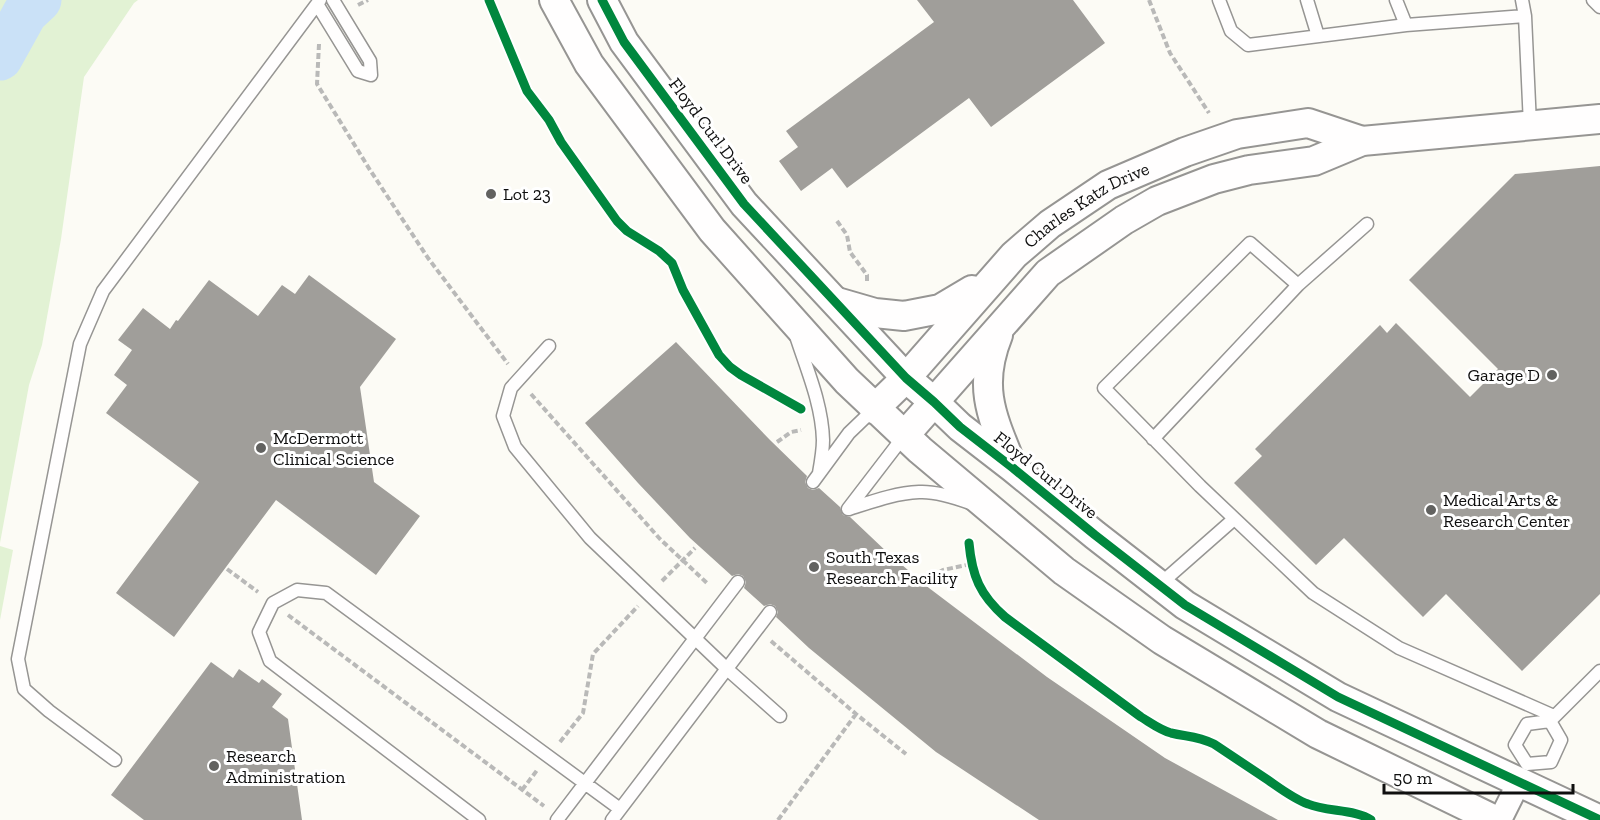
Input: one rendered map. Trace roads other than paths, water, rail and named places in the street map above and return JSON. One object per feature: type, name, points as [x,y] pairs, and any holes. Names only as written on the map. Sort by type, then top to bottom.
[{"type":"street","points":[[554,0],[589,64],[712,230],[790,318],[874,409],[1064,571],[1162,640],[1317,734],[1498,820],[1523,773]]},
{"type":"street","name":"Floyd Curl Drive","points":[[602,0],[624,42],[744,204],[906,378],[960,427],[1185,605],[1338,697],[1523,773],[1600,820]]},
{"type":"street","name":"Charles Katz Drive","points":[[904,436],[1048,273],[1125,219],[1157,201],[1214,179],[1250,170],[1314,161],[1362,141],[1600,119]]},
{"type":"street","name":"Charles Katz Drive","points":[[874,409],[906,378],[1014,255],[1050,224],[1108,185],[1185,152],[1237,134],[1308,123],[1362,141]]},
{"type":"street","points":[[836,302],[875,313],[904,316],[940,309],[995,277]]},
{"type":"street","points":[[1003,324],[990,355],[987,385],[998,432],[1013,468]]},
{"type":"lane","points":[[115,760],[49,711],[24,688],[18,659],[80,344],[103,291],[319,2],[358,71],[370,75],[370,62],[333,0]]},
{"type":"lane","points":[[1219,0],[1231,31],[1248,45],[1406,25],[1525,16]]},
{"type":"lane","points":[[1307,0],[1318,36]]},
{"type":"lane","points":[[1396,0],[1406,25]]},
{"type":"lane","points":[[1522,0],[1525,16],[1530,125]]},
{"type":"lane","points":[[1593,0],[1600,7]]},
{"type":"lane","points":[[1153,439],[1298,285],[1367,224]]},
{"type":"lane","points":[[1298,285],[1250,243],[1104,388],[1234,519],[1313,593],[1399,648],[1552,719],[1561,740],[1551,762],[1523,773],[1515,745],[1527,724],[1552,719],[1600,671]]},
{"type":"lane","points":[[790,318],[821,418],[823,442],[816,478],[849,433],[874,409]]},
{"type":"lane","points":[[549,346],[511,388],[503,416],[515,447],[590,538],[727,669],[780,716]]},
{"type":"lane","points":[[904,436],[847,511],[886,497],[919,492],[947,495],[989,509]]},
{"type":"lane","points":[[1159,585],[1234,519]]},
{"type":"lane","points":[[558,819],[738,582]]},
{"type":"lane","points":[[479,820],[270,661],[259,632],[273,603],[297,590],[326,593],[585,783],[616,817],[770,612]]},
{"type":"waterway","points":[[0,58],[25,13],[39,0]]},
{"type":"place","name":"Lot 23","points":[[491,194]]},
{"type":"place","name":"Garage D","points":[[1552,375]]},
{"type":"place","name":"McDermott Clinical Science","points":[[261,448]]},
{"type":"place","name":"Medical Arts & Research Center","points":[[1431,510]]},
{"type":"place","name":"South Texas Research Facility","points":[[814,567]]},
{"type":"place","name":"Research Administration","points":[[214,766]]}]
